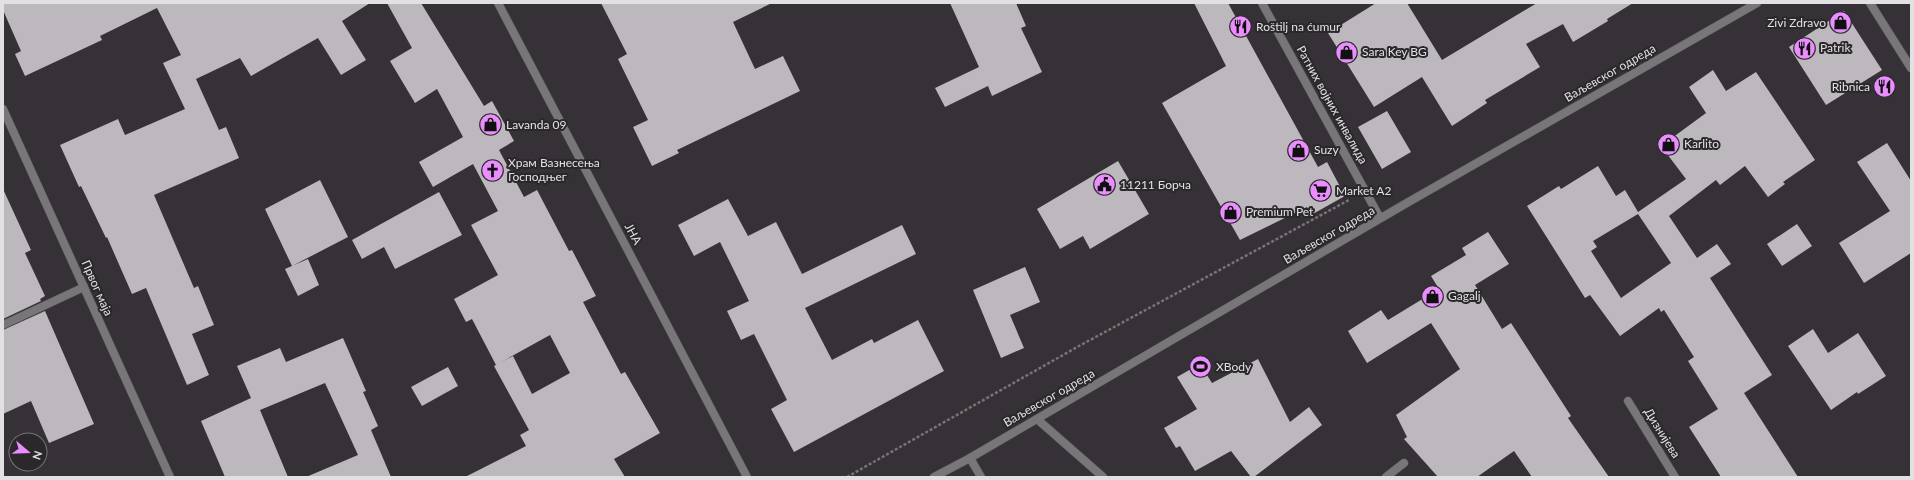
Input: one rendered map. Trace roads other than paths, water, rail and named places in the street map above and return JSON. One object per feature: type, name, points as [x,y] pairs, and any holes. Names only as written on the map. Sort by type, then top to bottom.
[{"type":"street","name":"ЈНА","points":[[498,3],[747,477]]},
{"type":"street","name":"Ратних војних инвалида","points":[[1262,3],[1380,218]]},
{"type":"street","name":"Ваљевског одреда","points":[[934,477],[970,458],[1380,218],[1758,3]]},
{"type":"street","points":[[1870,3],[1911,68]]},
{"type":"street","name":"Првог маја","points":[[3,109],[170,477]]},
{"type":"street","points":[[3,325],[84,287]]},
{"type":"street","name":"Дизнијева","points":[[1628,401],[1675,477]]},
{"type":"street","points":[[1037,419],[1103,477]]},
{"type":"street","points":[[970,458],[982,477]]},
{"type":"street","points":[[1386,477],[1404,463]]},
{"type":"place","name":"Zivi Zdravo","points":[[1841,23]]},
{"type":"place","name":"Roštilj na ćumur","points":[[1240,27]]},
{"type":"place","name":"Patrik","points":[[1804,48]]},
{"type":"place","name":"Sara Key BG","points":[[1347,52]]},
{"type":"place","name":"Ribnica","points":[[1885,87]]},
{"type":"place","name":"Lavanda 09","points":[[490,125]]},
{"type":"place","name":"Karlito","points":[[1668,144]]},
{"type":"place","name":"Suzy","points":[[1299,150]]},
{"type":"place","name":"Храм Вазнесења Господњег","points":[[493,170]]},
{"type":"place","name":"11211 Борча","points":[[1105,185]]},
{"type":"place","name":"Market A2","points":[[1321,191]]},
{"type":"place","name":"Premium Pet","points":[[1231,212]]},
{"type":"place","name":"Gagalj","points":[[1433,296]]},
{"type":"place","name":"XBody","points":[[1200,367]]}]
